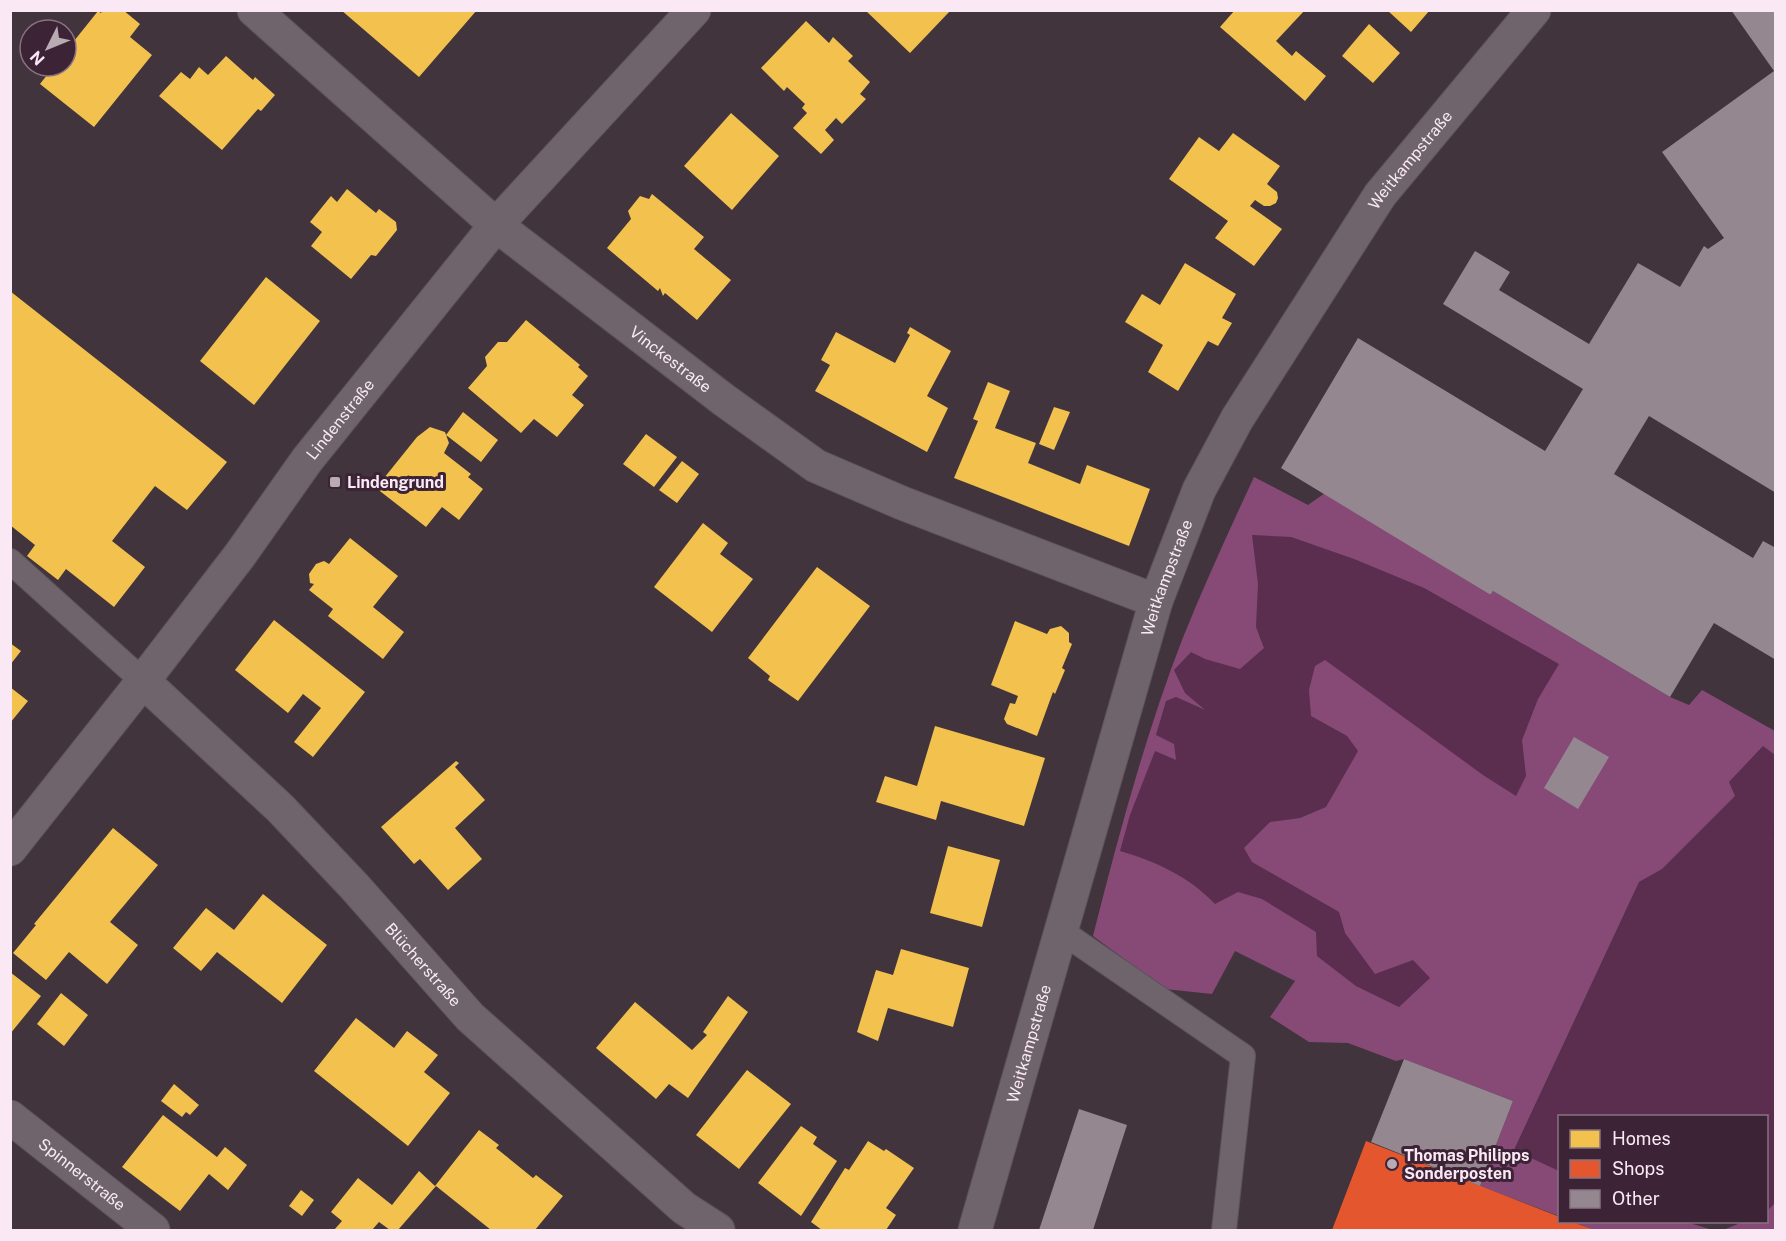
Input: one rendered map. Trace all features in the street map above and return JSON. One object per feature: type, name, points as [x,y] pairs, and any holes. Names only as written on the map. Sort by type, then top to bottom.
[{"type":"street","name":"Vinckestraße","points":[[254,10],[496,225],[724,400],[816,466],[902,503],[1156,601]]},
{"type":"street","name":"Lindenstraße","points":[[10,849],[240,555],[307,460],[496,225],[694,10]]},
{"type":"street","name":"Weitkampstraße","points":[[975,1230],[1156,601],[1199,490],[1232,429],[1374,205],[1534,10]]},
{"type":"street","name":"Blücherstraße","points":[[143,681],[280,808],[354,886],[470,1017],[684,1208],[718,1230]]},
{"type":"street","name":"Spinnerstraße","points":[[10,1117],[153,1230]]},
{"type":"lane","points":[[10,561],[143,681]]},
{"type":"lane","points":[[1061,931],[1243,1056],[1224,1230]]},
{"type":"shaded area","points":[[1254,477],[1308,505],[1325,493],[1489,594],[1493,591],[1670,697],[1689,705],[1702,690],[1775,731],[1775,755],[1763,746],[1729,782],[1735,796],[1662,869],[1639,882],[1514,1150],[1558,1171],[1558,1216],[1480,1186],[1513,1101],[1404,1059],[1396,1061],[1348,1043],[1309,1042],[1270,1017],[1295,981],[1235,951],[1212,994],[1165,989],[1093,936],[1112,861],[1156,713],[1199,599]],"holes":[[[1252,535],[1291,537],[1354,559],[1424,588],[1559,664],[1538,699],[1522,740],[1526,776],[1516,796],[1483,775],[1325,660],[1315,666],[1309,690],[1311,716],[1347,736],[1358,751],[1326,807],[1300,818],[1270,822],[1244,848],[1252,862],[1339,912],[1345,933],[1375,974],[1413,960],[1430,978],[1399,1007],[1356,986],[1317,956],[1316,932],[1262,899],[1238,892],[1215,904],[1195,886],[1171,871],[1120,851],[1130,815],[1155,751],[1176,760],[1174,744],[1156,735],[1166,701],[1176,697],[1205,710],[1185,693],[1174,670],[1191,652],[1205,659],[1240,669],[1264,648],[1256,627],[1258,584]]]},
{"type":"shaded area","points":[[1251,535],[1291,537],[1354,559],[1424,588],[1560,664],[1538,699],[1522,740],[1526,776],[1516,797],[1483,775],[1311,716],[1347,736],[1358,751],[1326,807],[1300,818],[1270,822],[1252,862],[1339,912],[1345,933],[1375,973],[1413,959],[1430,978],[1399,1007],[1356,986],[1317,956],[1316,932],[1238,892],[1215,904],[1195,886],[1171,871],[1119,851],[1155,750],[1175,760],[1156,735],[1166,701],[1176,697],[1201,709],[1185,693],[1174,670],[1190,651],[1205,659],[1264,648],[1256,627],[1258,584]]},
{"type":"shaded area","points":[[1764,745],[1776,755],[1776,817],[1773,834],[1776,837],[1775,1203],[1768,1210],[1768,1115],[1558,1115],[1558,1171],[1514,1151],[1639,882],[1662,869],[1735,796],[1729,782]]},
{"type":"shaded area","points":[[1775,1203],[1775,1230],[1723,1230],[1740,1223],[1768,1223],[1768,1210]]},
{"type":"shaded area","points":[[1575,1223],[1689,1223],[1713,1230],[1595,1230]]},
{"type":"building: Homes","points":[[103,10],[123,10],[140,24],[130,37],[152,55],[94,127],[40,84],[45,78],[78,78],[78,36],[98,11],[101,13]]},
{"type":"building: Homes","points":[[341,10],[477,10],[419,77]]},
{"type":"building: Homes","points":[[865,10],[951,10],[910,53]]},
{"type":"building: Homes","points":[[1235,10],[1305,10],[1276,41],[1292,56],[1296,51],[1326,76],[1305,101],[1220,27]]},
{"type":"building: Homes","points":[[1387,10],[1430,10],[1411,32]]},
{"type":"building: Homes","points":[[806,21],[829,43],[833,37],[853,56],[848,61],[870,82],[860,94],[866,99],[842,124],[836,118],[825,130],[834,140],[821,154],[793,128],[807,113],[802,108],[805,104],[787,87],[784,91],[761,68]]},
{"type":"building: Homes","points":[[1369,24],[1400,53],[1373,83],[1342,56]]},
{"type":"building: Homes","points":[[226,56],[253,80],[255,77],[275,95],[261,111],[258,109],[222,150],[159,96],[181,72],[190,79],[199,67],[208,75]]},
{"type":"building: Homes","points":[[731,113],[779,156],[732,210],[684,166]]},
{"type":"building: Homes","points":[[1233,133],[1280,166],[1267,184],[1277,192],[1276,203],[1264,206],[1255,200],[1250,206],[1282,229],[1254,266],[1215,238],[1228,221],[1169,179],[1199,137],[1219,151]]},
{"type":"building: Homes","points":[[347,189],[376,213],[379,209],[396,222],[397,230],[376,256],[371,255],[351,279],[311,246],[322,232],[310,222],[331,196],[337,202]]},
{"type":"building: Homes","points":[[652,194],[704,237],[694,249],[731,280],[697,320],[665,293],[663,296],[660,288],[658,291],[607,248],[631,219],[628,211],[640,196],[649,199]]},
{"type":"building: Homes","points":[[1185,263],[1236,294],[1222,318],[1232,323],[1218,346],[1208,341],[1178,391],[1148,372],[1163,345],[1125,322],[1142,294],[1160,305]]},
{"type":"building: Homes","points":[[266,277],[320,321],[254,405],[200,361]]},
{"type":"building: Homes","points":[[10,291],[227,462],[187,510],[155,486],[112,541],[145,567],[114,607],[66,569],[58,580],[27,556],[35,545],[10,525]]},
{"type":"building: Homes","points":[[526,320],[580,365],[578,367],[588,376],[572,395],[584,405],[557,437],[534,419],[521,433],[468,388],[487,366],[485,357],[498,342],[507,342]]},
{"type":"building: Homes","points":[[910,327],[951,351],[927,396],[948,408],[927,452],[815,391],[830,365],[821,360],[836,332],[895,363],[910,335],[907,333]]},
{"type":"building: Homes","points":[[988,382],[1010,391],[995,428],[1036,443],[1028,463],[1080,484],[1087,465],[1150,489],[1129,546],[954,478],[978,421],[973,419]]},
{"type":"building: Homes","points":[[1054,407],[1070,412],[1054,450],[1039,444]]},
{"type":"building: Homes","points":[[463,412],[498,440],[481,462],[446,435]]},
{"type":"building: Homes","points":[[430,427],[445,432],[449,443],[444,453],[471,474],[468,477],[483,489],[459,520],[442,507],[426,527],[376,488],[417,437]]},
{"type":"building: Homes","points":[[646,434],[677,457],[654,487],[623,464]]},
{"type":"building: Homes","points":[[682,461],[699,474],[677,503],[659,490]]},
{"type":"building: Homes","points":[[703,523],[728,543],[720,554],[753,579],[712,632],[654,587]]},
{"type":"building: Homes","points":[[350,538],[398,576],[373,607],[404,632],[383,659],[328,616],[333,609],[309,590],[314,584],[310,583],[309,574],[316,564],[324,561],[329,564]]},
{"type":"building: Homes","points":[[817,567],[870,606],[798,701],[768,680],[770,676],[748,658]]},
{"type":"building: Homes","points":[[274,620],[365,692],[313,757],[294,742],[321,708],[303,694],[288,713],[235,670]]},
{"type":"building: Homes","points":[[1015,621],[1047,634],[1050,629],[1061,626],[1069,633],[1069,642],[1072,644],[1062,668],[1065,670],[1055,694],[1053,692],[1037,736],[1007,724],[1004,719],[1010,703],[1015,704],[1018,696],[991,685]]},
{"type":"building: Homes","points":[[10,643],[21,651],[10,665]]},
{"type":"building: Homes","points":[[10,687],[28,701],[10,723]]},
{"type":"building: Homes","points":[[935,726],[1045,758],[1024,826],[941,801],[936,820],[876,802],[885,776],[917,786]]},
{"type":"building: Homes","points":[[456,761],[459,763],[455,767],[485,800],[455,828],[482,859],[448,890],[420,859],[414,864],[381,827]]},
{"type":"building: Homes","points":[[113,828],[158,865],[110,922],[138,945],[107,984],[69,952],[46,980],[13,953]]},
{"type":"building: Homes","points":[[948,846],[1000,860],[982,927],[930,913]]},
{"type":"building: Homes","points":[[263,894],[327,945],[282,1003],[217,952],[201,971],[173,948],[206,908],[234,930]]},
{"type":"building: Homes","points":[[901,949],[969,968],[953,1027],[888,1008],[878,1041],[857,1032],[876,970],[893,975]]},
{"type":"building: Homes","points":[[10,972],[41,996],[10,1034]]},
{"type":"building: Homes","points":[[61,993],[88,1015],[64,1046],[37,1024]]},
{"type":"building: Homes","points":[[728,996],[748,1012],[688,1098],[669,1084],[656,1099],[596,1048],[635,1002],[692,1050],[707,1035],[703,1032]]},
{"type":"building: Homes","points":[[356,1018],[394,1048],[407,1031],[438,1055],[424,1072],[450,1093],[408,1146],[314,1071]]},
{"type":"building: Homes","points":[[747,1070],[791,1104],[739,1169],[696,1135]]},
{"type":"building: Homes","points":[[174,1084],[199,1105],[190,1115],[186,1112],[182,1117],[161,1101]]},
{"type":"building: Homes","points":[[163,1115],[217,1157],[225,1147],[247,1165],[228,1190],[209,1174],[180,1211],[122,1167]]},
{"type":"building: Homes","points":[[801,1126],[817,1137],[813,1144],[837,1161],[801,1216],[758,1183]]},
{"type":"building: Homes","points":[[479,1130],[499,1145],[496,1148],[533,1178],[536,1175],[563,1196],[535,1230],[491,1230],[436,1186],[398,1230],[390,1230],[379,1222],[372,1230],[334,1230],[342,1221],[331,1212],[358,1178],[392,1205],[419,1171],[435,1186]]},
{"type":"building: Homes","points":[[868,1141],[884,1151],[886,1149],[914,1168],[886,1208],[896,1215],[886,1230],[822,1230],[811,1222],[845,1168],[849,1170]]},
{"type":"building: Homes","points":[[301,1190],[314,1200],[302,1216],[289,1206]]},
{"type":"building: Shops","name":"Thomas Philipps Sonderposten","points":[[1366,1141],[1558,1216],[1558,1223],[1575,1223],[1595,1230],[1332,1230]]},
{"type":"building: Other","points":[[1731,10],[1776,10],[1776,493],[1649,416],[1614,474],[1753,558],[1763,541],[1776,548],[1776,660],[1714,623],[1670,697],[1493,591],[1489,594],[1281,468],[1358,338],[1545,451],[1583,389],[1443,304],[1475,251],[1510,272],[1499,290],[1589,344],[1638,263],[1680,287],[1704,246],[1708,249],[1724,238],[1662,152],[1774,71]]},
{"type":"building: Other","points":[[1574,737],[1609,757],[1578,809],[1544,788]]},
{"type":"building: Other","points":[[1404,1059],[1513,1101],[1480,1186],[1371,1142]]},
{"type":"building: Other","points":[[1079,1109],[1127,1125],[1093,1230],[1039,1230]]},
{"type":"place","name":"Lindengrund","points":[[335,482]]},
{"type":"place","name":"Thomas Philipps Sonderposten","points":[[1392,1164]]}]
